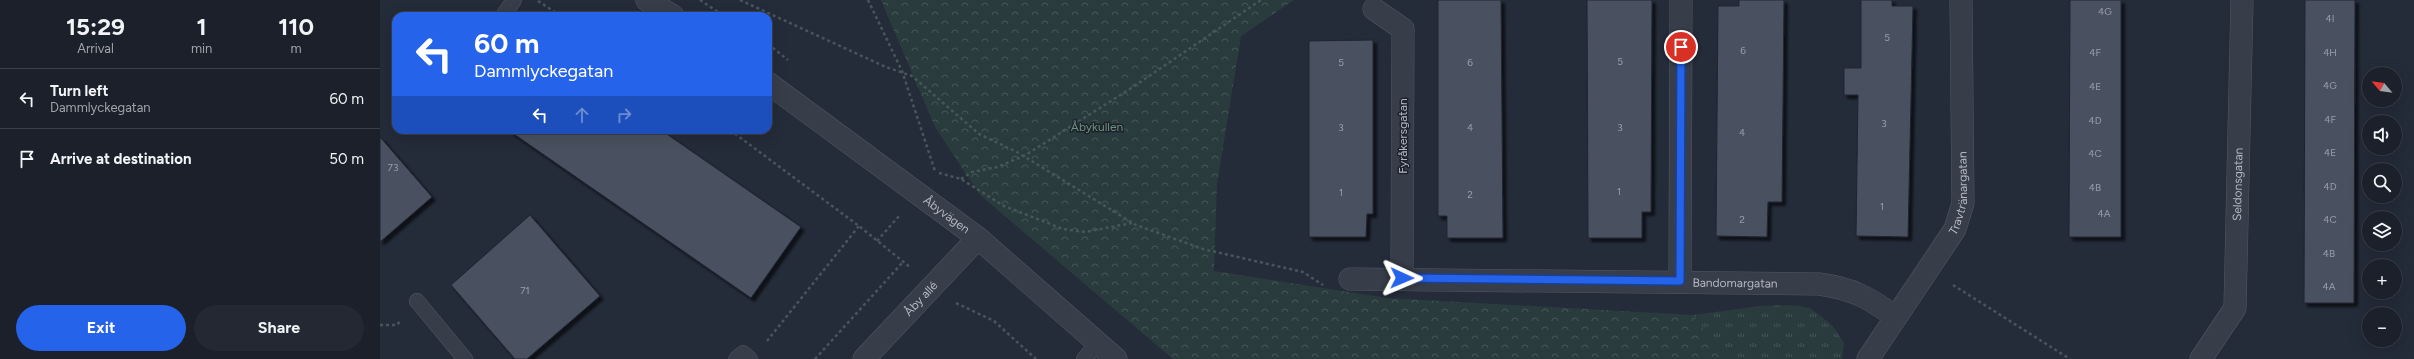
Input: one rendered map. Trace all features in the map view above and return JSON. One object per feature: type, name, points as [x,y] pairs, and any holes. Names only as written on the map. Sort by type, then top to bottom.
[{"type":"street","points":[[647,0],[666,12]]},
{"type":"street","points":[[1680,281],[1681,0]]},
{"type":"street","name":"Travtränargatan","points":[[1868,359],[1955,230],[1963,203],[1961,0]]},
{"type":"street","name":"Seldonsgatan","points":[[2201,359],[2235,308],[2242,0]]},
{"type":"street","name":"Fyråkersgatan","points":[[1374,9],[1404,29],[1402,278]]},
{"type":"street","name":"Åbyvägen","points":[[772,86],[978,238],[1116,359]]},
{"type":"street","name":"Åby allé","points":[[864,359],[978,238]]},
{"type":"street","name":"Bandomargatan","points":[[1350,279],[1402,278],[1819,284],[1846,288],[1867,298],[1896,317]]},
{"type":"lane","points":[[506,12],[514,0]]},
{"type":"lane","points":[[417,301],[465,359]]},
{"type":"lane","points":[[1084,359],[1098,343]]},
{"type":"lane","points":[[736,359],[743,353],[750,359]]},
{"type":"path","points":[[536,0],[555,12]]},
{"type":"path","points":[[700,0],[718,12]]},
{"type":"path","points":[[740,0],[766,12]]},
{"type":"path","points":[[868,0],[902,71],[935,171]]},
{"type":"path","points":[[961,179],[972,172],[997,167],[1024,156],[1134,87],[1261,0]]},
{"type":"path","points":[[772,15],[886,67],[902,71],[912,76],[979,134],[1024,156],[1132,223],[1203,249],[1303,272],[1326,287]]},
{"type":"path","points":[[772,47],[793,64]]},
{"type":"path","points":[[735,134],[859,226],[933,287],[962,306],[994,321],[1036,359]]},
{"type":"path","points":[[929,167],[935,171],[961,179],[1004,206],[1062,229],[1085,232],[1132,223]]},
{"type":"path","points":[[762,347],[859,226]]},
{"type":"path","points":[[815,359],[903,262]]},
{"type":"path","points":[[1928,269],[2070,359]]},
{"type":"green space","name":"Åbykullen","points":[[881,0],[1294,0],[1241,36],[1217,184],[1214,271],[1387,298],[1693,315],[1727,359],[1173,359],[980,195],[935,127]]},
{"type":"green space","points":[[1790,305],[1810,308],[1832,325],[1844,343],[1842,359],[1727,359],[1693,315],[1760,306]]},
{"type":"building","points":[[1438,0],[1501,0],[1503,238],[1447,238],[1447,216],[1438,216]]},
{"type":"building","points":[[1587,0],[1652,0],[1651,212],[1642,212],[1642,238],[1588,238]]},
{"type":"building","points":[[1739,0],[1784,0],[1782,202],[1768,202],[1767,237],[1716,236],[1718,6],[1739,6]]},
{"type":"building","points":[[1861,0],[1892,0],[1892,6],[1913,6],[1908,237],[1856,236],[1858,95],[1844,95],[1844,68],[1861,68]]},
{"type":"building","points":[[2070,0],[2121,0],[2121,237],[2069,237]]},
{"type":"building","points":[[2305,0],[2355,0],[2354,303],[2304,303]]},
{"type":"building","points":[[1373,40],[1373,214],[1367,214],[1366,237],[1309,237],[1309,41]]},
{"type":"building","points":[[514,134],[667,134],[801,227],[751,298]]},
{"type":"building","points":[[380,137],[432,197],[380,242]]},
{"type":"building","points":[[530,215],[600,296],[527,359],[515,359],[451,285]]},
{"type":"route","points":[[1402,278],[1680,281],[1681,47]]}]
